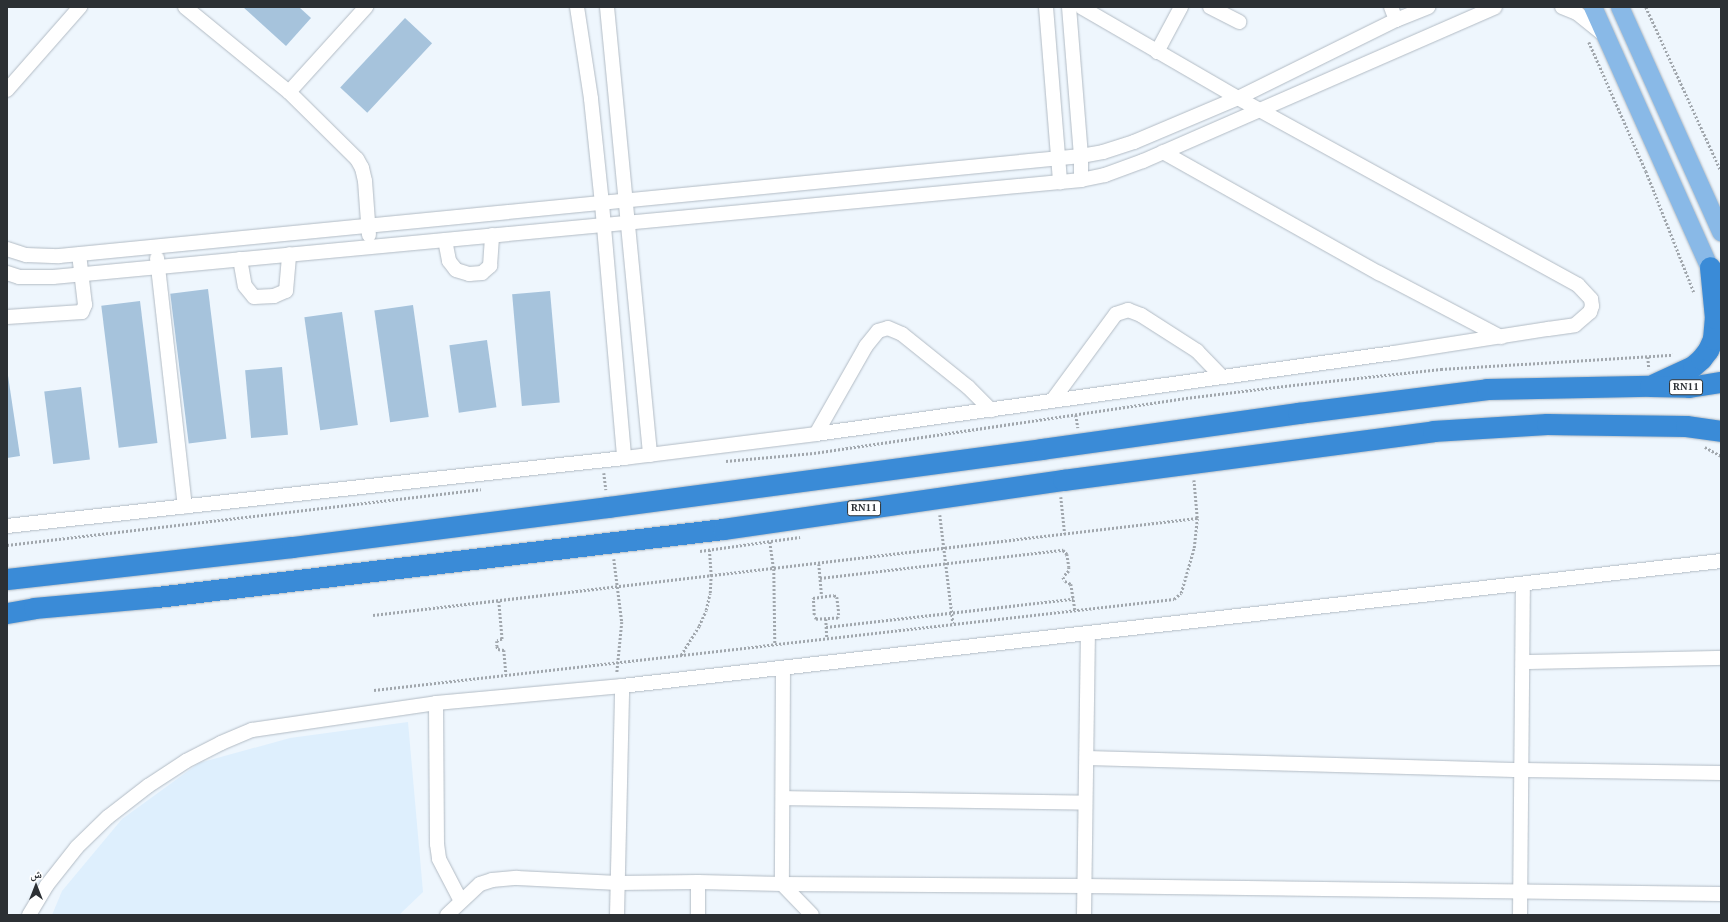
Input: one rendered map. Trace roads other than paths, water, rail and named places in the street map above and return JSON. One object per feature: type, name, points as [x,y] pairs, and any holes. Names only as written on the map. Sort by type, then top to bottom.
[{"type":"highway","points":[[1650,386],[1693,366],[1708,350],[1713,340],[1715,318],[1710,267]]},
{"type":"highway","name":"RN11","points":[[7,579],[300,546],[608,507],[1298,413],[1487,389],[1650,386],[1689,387],[1721,382]]},
{"type":"highway","name":"RN11","points":[[7,613],[34,608],[157,597],[723,529],[1063,480],[1433,431],[1547,424],[1686,426],[1721,431]]},
{"type":"main road","points":[[1593,7],[1721,292]]},
{"type":"main road","points":[[1620,7],[1721,232]]},
{"type":"street","points":[[7,90],[80,7]]},
{"type":"street","points":[[185,7],[289,92],[357,158],[362,168],[365,181],[370,247]]},
{"type":"street","points":[[289,92],[366,7]]},
{"type":"street","points":[[577,7],[591,99],[602,204],[624,458]]},
{"type":"street","points":[[607,7],[650,454]]},
{"type":"street","points":[[1046,7],[1060,182]]},
{"type":"street","points":[[1069,7],[1081,156],[1081,180]]},
{"type":"street","points":[[7,526],[602,461],[816,434],[1500,337],[1576,325],[1590,312],[1592,306],[1591,299],[1578,285],[1549,267],[1238,98],[1080,7]]},
{"type":"street","points":[[1157,52],[1181,7]]},
{"type":"street","points":[[1210,7],[1239,22]]},
{"type":"street","points":[[7,249],[26,255],[59,256],[626,202],[1081,156],[1103,152],[1134,142],[1238,98],[1393,13],[1429,7]]},
{"type":"street","points":[[7,273],[19,277],[35,278],[1081,180],[1126,168],[1262,110],[1495,7]]},
{"type":"street","points":[[1562,7],[1577,13],[1607,37]]},
{"type":"street","points":[[1163,152],[1379,273],[1500,337]]},
{"type":"street","points":[[444,240],[449,261],[456,270],[469,274],[482,273],[490,266],[492,235]]},
{"type":"street","points":[[156,246],[186,506]]},
{"type":"street","points":[[7,317],[82,312],[85,305],[79,254]]},
{"type":"street","points":[[240,259],[245,286],[254,297],[274,296],[286,291],[289,254]]},
{"type":"street","points":[[1052,401],[1116,314],[1128,310],[1141,315],[1197,351],[1222,377]]},
{"type":"street","points":[[816,434],[866,346],[878,331],[888,328],[902,334],[968,387],[991,410]]},
{"type":"street","points":[[29,915],[47,885],[77,847],[108,817],[148,786],[186,761],[221,743],[252,730],[436,703],[618,687],[1721,561]]},
{"type":"street","points":[[1520,915],[1524,662],[1523,584]]},
{"type":"street","points":[[1084,915],[1088,633]]},
{"type":"street","points":[[1524,662],[1721,658]]},
{"type":"street","points":[[783,668],[782,884],[812,915]]},
{"type":"street","points":[[617,915],[618,687]]},
{"type":"street","points":[[436,703],[437,844],[439,859],[461,901]]},
{"type":"street","points":[[1087,758],[1523,770],[1721,773]]},
{"type":"street","points":[[783,798],[1085,803]]},
{"type":"street","points":[[447,915],[480,884],[492,880],[517,878],[618,883],[698,882],[1520,893],[1721,894]]},
{"type":"street","points":[[698,882],[698,915]]}]
